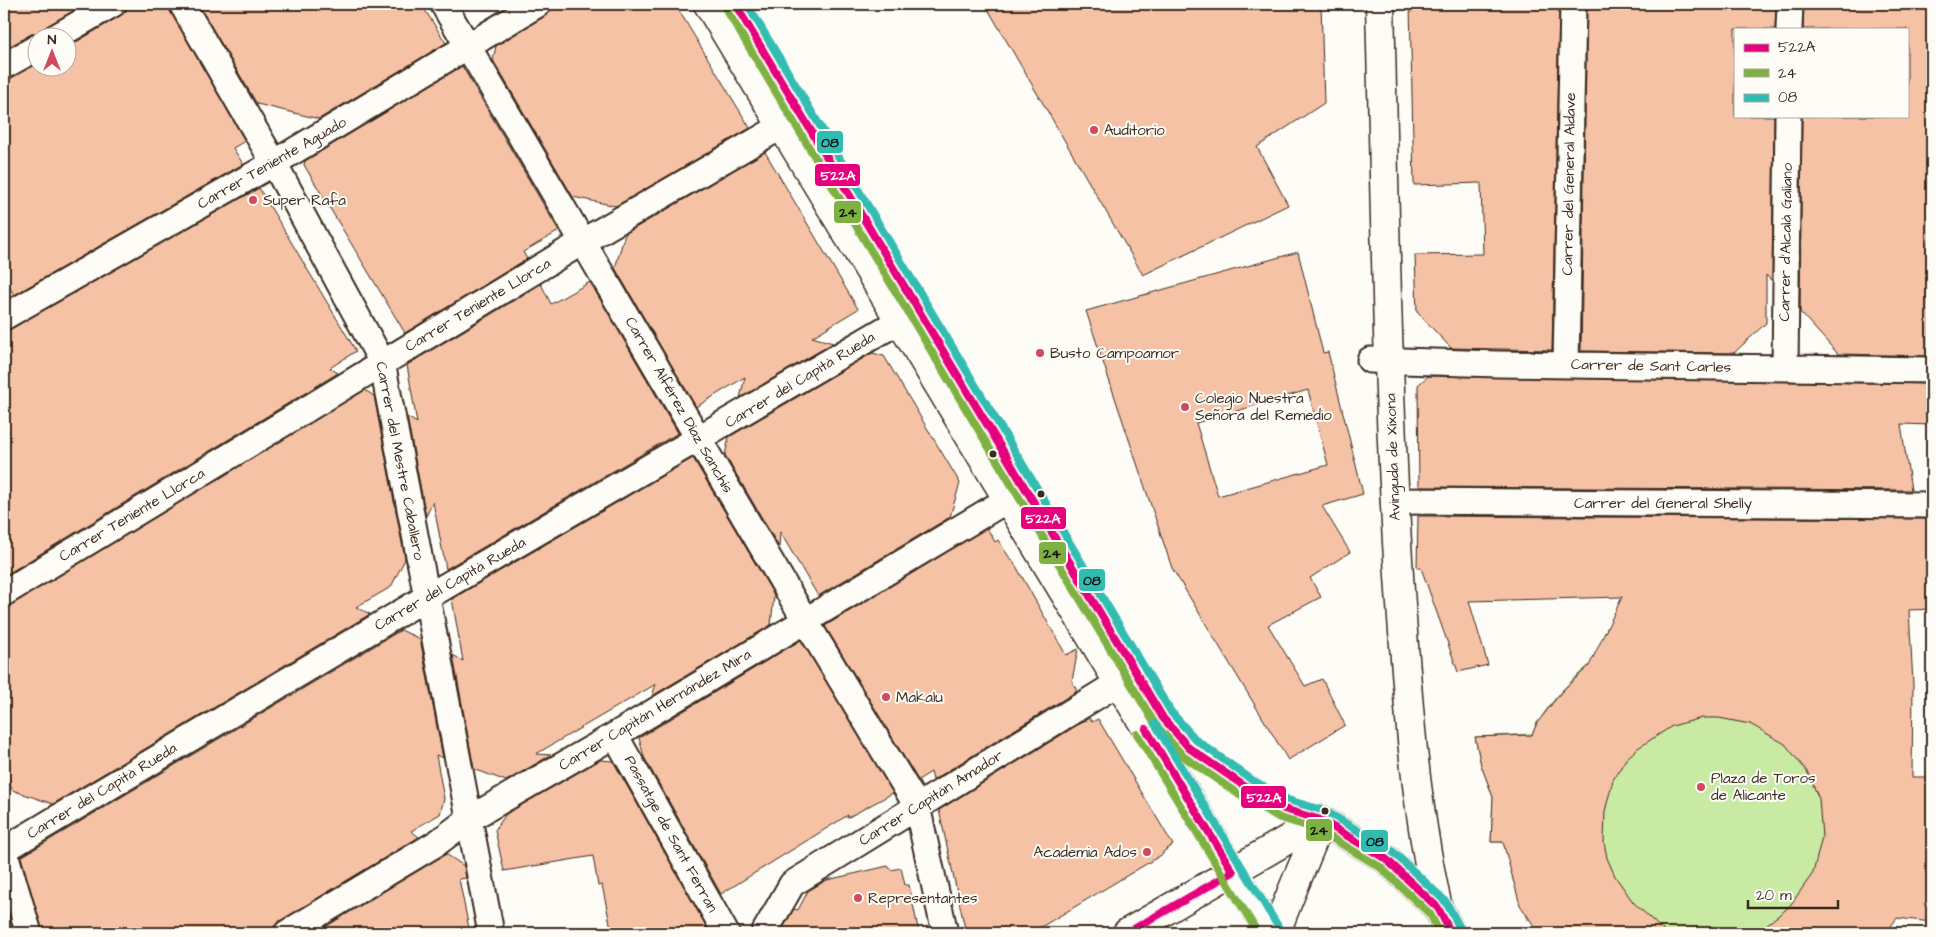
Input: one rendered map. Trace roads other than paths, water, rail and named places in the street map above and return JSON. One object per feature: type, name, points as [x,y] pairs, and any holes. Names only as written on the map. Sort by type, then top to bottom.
[{"type":"main road","points":[[708,4],[791,120],[899,322],[1016,493],[1118,683],[1270,933]]},
{"type":"main road","name":"Avinguda de Xixona","points":[[1380,4],[1380,360],[1394,500],[1412,756],[1424,843],[1438,908]]},
{"type":"main road","points":[[1321,820],[1386,859],[1438,908],[1451,933]]},
{"type":"main road","points":[[1126,933],[1321,820]]},
{"type":"main road","points":[[1276,933],[1291,891],[1307,858],[1321,820]]},
{"type":"main road","points":[[1307,858],[1332,847],[1361,845]]},
{"type":"street","points":[[71,28],[113,4]]},
{"type":"street","name":"Carrer del Mestre Caballero","points":[[182,4],[274,163],[382,362],[491,933]]},
{"type":"street","name":"Carrer Alférez Díaz Sanchís","points":[[443,4],[805,620],[917,806],[945,933]]},
{"type":"street","name":"Carrer Teniente Aguado","points":[[4,317],[274,163],[538,4]]},
{"type":"street","name":"Carrer del General Aldave","points":[[1566,365],[1573,4]]},
{"type":"street","points":[[1790,4],[1790,28]]},
{"type":"street","points":[[4,66],[28,53]]},
{"type":"street","name":"Carrer d'Alcalá Galiano","points":[[1785,368],[1788,118]]},
{"type":"street","name":"Carrer Teniente Llorca","points":[[4,593],[382,362],[791,120]]},
{"type":"street","name":"Carrer del Capità Rueda","points":[[4,850],[427,597],[899,322]]},
{"type":"street","name":"Carrer de Sant Carles","points":[[1380,360],[1566,365],[1932,370]]},
{"type":"street","name":"Carrer Capitán Hernández Mira","points":[[287,933],[437,843],[469,819],[615,735],[1016,493]]},
{"type":"street","name":"Carrer del General Shelly","points":[[1394,500],[1932,505]]},
{"type":"street","name":"Carrer Capitán Amador","points":[[764,933],[792,884],[1118,683]]},
{"type":"street","name":"Passatge de Sant Ferran","points":[[615,735],[726,933]]},
{"type":"street","points":[[4,850],[29,933]]},
{"type":"place","name":"Auditorio","points":[[1094,130]]},
{"type":"place","name":"Super Rafa","points":[[253,200]]},
{"type":"place","name":"Busto Campoamor","points":[[1040,353]]},
{"type":"place","name":"Colegio Nuestra Señora del Remedio","points":[[1185,407]]},
{"type":"place","name":"Makalu","points":[[886,697]]},
{"type":"place","name":"Plaza de Toros de Alicante","points":[[1701,787]]},
{"type":"place","name":"Academia Ados","points":[[1147,852]]},
{"type":"place","name":"Representantes","points":[[858,898]]}]
